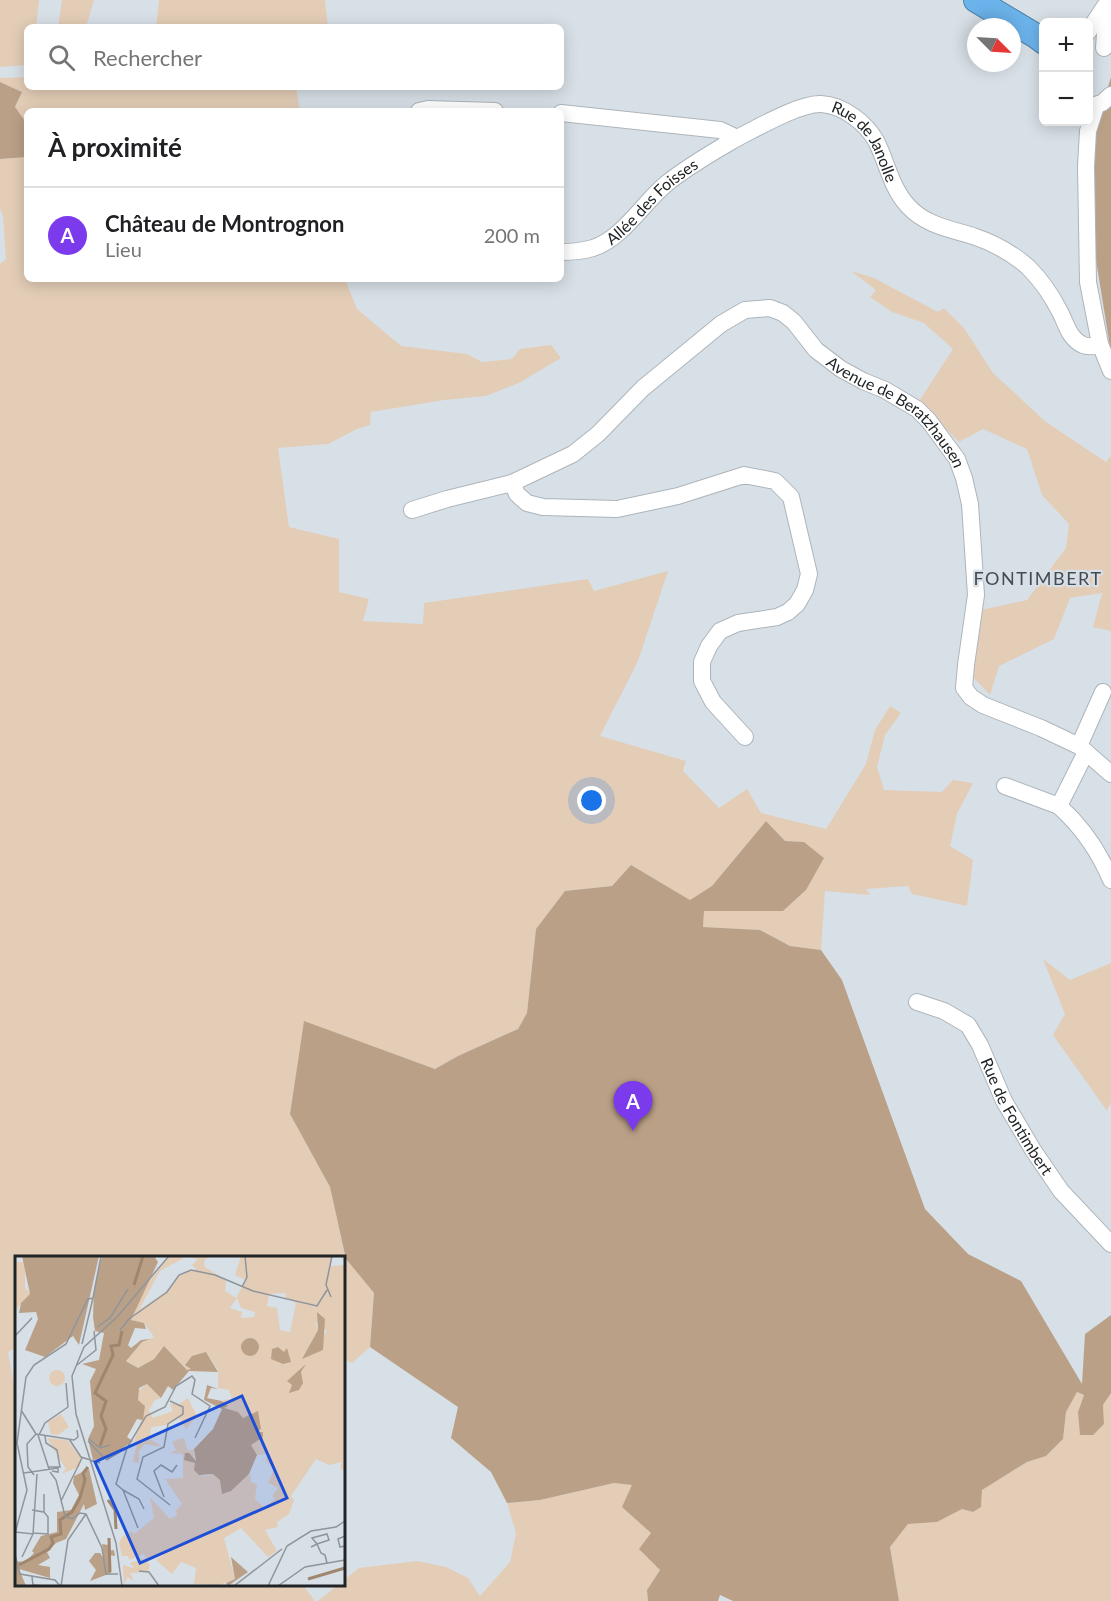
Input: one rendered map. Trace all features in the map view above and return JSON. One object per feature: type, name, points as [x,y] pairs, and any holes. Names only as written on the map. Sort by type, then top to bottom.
[{"type":"highway","points":[[976,0],[1039,38]]},
{"type":"street","points":[[1093,26],[1110,0]]},
{"type":"street","points":[[1101,48],[1110,0]]},
{"type":"street","points":[[1103,101],[1088,131],[1086,166],[1088,282],[1100,344],[1111,371]]},
{"type":"street","name":"Rue de Janolle","points":[[737,138],[807,106],[822,104],[849,113],[860,120],[875,140],[891,179],[908,206],[922,218],[941,228],[988,242],[1017,257],[1035,274],[1048,291],[1074,339],[1082,345],[1100,344]]},
{"type":"street","points":[[564,112],[720,130],[737,138]]},
{"type":"street","points":[[1079,126],[1086,166]]},
{"type":"street","name":"Allée des Foisses","points":[[564,252],[595,247],[612,238],[666,184],[737,138]]},
{"type":"street","name":"Avenue de Beratzhausen","points":[[412,510],[512,483],[573,454],[598,434],[643,388],[721,324],[745,310],[770,308],[783,313],[794,322],[816,350],[841,369],[885,390],[917,409],[929,421],[957,459],[970,504],[976,595],[964,687],[971,697],[983,705],[1041,728],[1082,749],[1111,774]]},
{"type":"street","points":[[512,483],[517,494],[527,503],[543,507],[616,509],[678,496],[744,475],[775,481],[791,497],[809,574],[805,590],[788,612],[777,617],[738,623],[720,631],[709,646],[702,662],[702,681],[713,702],[745,737]]},
{"type":"street","points":[[1059,806],[1103,692]]},
{"type":"street","points":[[1005,786],[1059,806],[1077,823],[1090,841],[1104,862],[1111,880]]},
{"type":"street","name":"Rue de Fontimbert","points":[[917,1002],[944,1011],[969,1024],[1004,1101],[1033,1150],[1061,1191],[1111,1244]]},
{"type":"shaded area","points":[[0,0],[39,0],[36,24],[24,24],[24,65],[0,67]]},
{"type":"shaded area","points":[[62,0],[94,0],[87,24],[58,24]]},
{"type":"shaded area","points":[[159,0],[325,0],[328,24],[156,24]]},
{"type":"shaded area","points":[[24,77],[24,90],[296,90],[300,108],[24,108],[24,120],[15,108],[22,92],[0,82],[0,78]]},
{"type":"shaded area","points":[[1111,77],[1111,353],[1096,260],[1094,133]]},
{"type":"shaded area","points":[[0,82],[22,92],[15,107],[24,120],[24,157],[0,159]]},
{"type":"shaded area","points":[[24,157],[24,282],[346,282],[357,309],[401,346],[467,354],[482,362],[512,359],[520,349],[551,345],[561,358],[519,383],[486,396],[444,400],[371,412],[370,425],[328,444],[278,448],[289,527],[339,539],[339,592],[369,599],[363,621],[423,624],[424,603],[588,579],[594,591],[668,571],[638,661],[600,736],[686,761],[683,771],[719,808],[747,789],[761,813],[826,829],[866,764],[875,730],[890,706],[901,713],[885,735],[877,767],[884,790],[942,792],[953,780],[973,783],[957,814],[950,846],[973,860],[967,906],[912,894],[908,886],[866,889],[870,895],[825,891],[821,950],[790,946],[760,930],[703,927],[704,911],[783,911],[806,890],[823,857],[804,842],[785,841],[766,821],[712,886],[690,900],[631,865],[612,886],[565,891],[536,929],[527,1013],[518,1029],[435,1069],[304,1022],[290,1114],[330,1187],[346,1259],[374,1293],[370,1347],[352,1363],[345,1360],[345,1256],[15,1256],[15,1348],[8,1352],[15,1390],[15,1586],[304,1586],[315,1601],[0,1601],[0,264],[6,259],[3,216],[0,208],[0,159]]},
{"type":"shaded area","points":[[851,271],[874,278],[938,312],[944,308],[964,328],[993,373],[1046,422],[1106,462],[1111,456],[1111,631],[1093,627],[1102,593],[1070,598],[1054,639],[999,666],[990,695],[971,675],[981,610],[1027,600],[1066,548],[1069,524],[1042,495],[1027,449],[983,429],[959,442],[919,401],[953,349],[924,323],[892,312],[870,297],[876,290]]},
{"type":"shaded area","points":[[766,821],[785,841],[804,842],[824,858],[806,890],[783,911],[704,911],[703,927],[760,930],[790,946],[821,950],[842,980],[925,1209],[968,1254],[1021,1281],[1082,1384],[1085,1334],[1111,1315],[1111,1393],[1103,1405],[1104,1424],[1093,1435],[1080,1435],[1078,1412],[1084,1395],[1077,1392],[1066,1412],[1063,1439],[1046,1456],[1027,1462],[982,1490],[981,1507],[973,1512],[962,1509],[937,1522],[908,1524],[890,1547],[899,1601],[733,1601],[720,1595],[718,1601],[648,1601],[647,1590],[660,1570],[639,1549],[651,1533],[622,1507],[632,1485],[614,1483],[540,1500],[507,1503],[491,1472],[451,1438],[458,1407],[370,1347],[374,1293],[346,1259],[330,1187],[290,1114],[304,1021],[435,1069],[518,1029],[527,1013],[536,929],[565,891],[612,886],[631,865],[690,900],[712,886]]},
{"type":"shaded area","points":[[1043,959],[1070,980],[1111,963],[1111,1102],[1107,1111],[1053,1035],[1065,1014]]},
{"type":"shaded area","points":[[1077,1392],[1084,1395],[1078,1412],[1104,1424],[1103,1405],[1111,1393],[1111,1601],[899,1601],[890,1547],[908,1524],[937,1522],[962,1509],[973,1512],[981,1507],[982,1490],[1027,1462],[1046,1456],[1063,1439],[1066,1412]]},
{"type":"shaded area","points":[[614,1483],[632,1485],[652,1533],[660,1570],[647,1590],[648,1601],[318,1601],[337,1586],[345,1586],[345,1579],[359,1568],[417,1561],[446,1567],[468,1578],[480,1596],[510,1562],[516,1533],[507,1503],[540,1500]]},
{"type":"place","name":"Château de Montrognon","points":[[633,1131]]},
{"type":"district","name":"FONTIMBERT","points":[[1038,579]]}]
